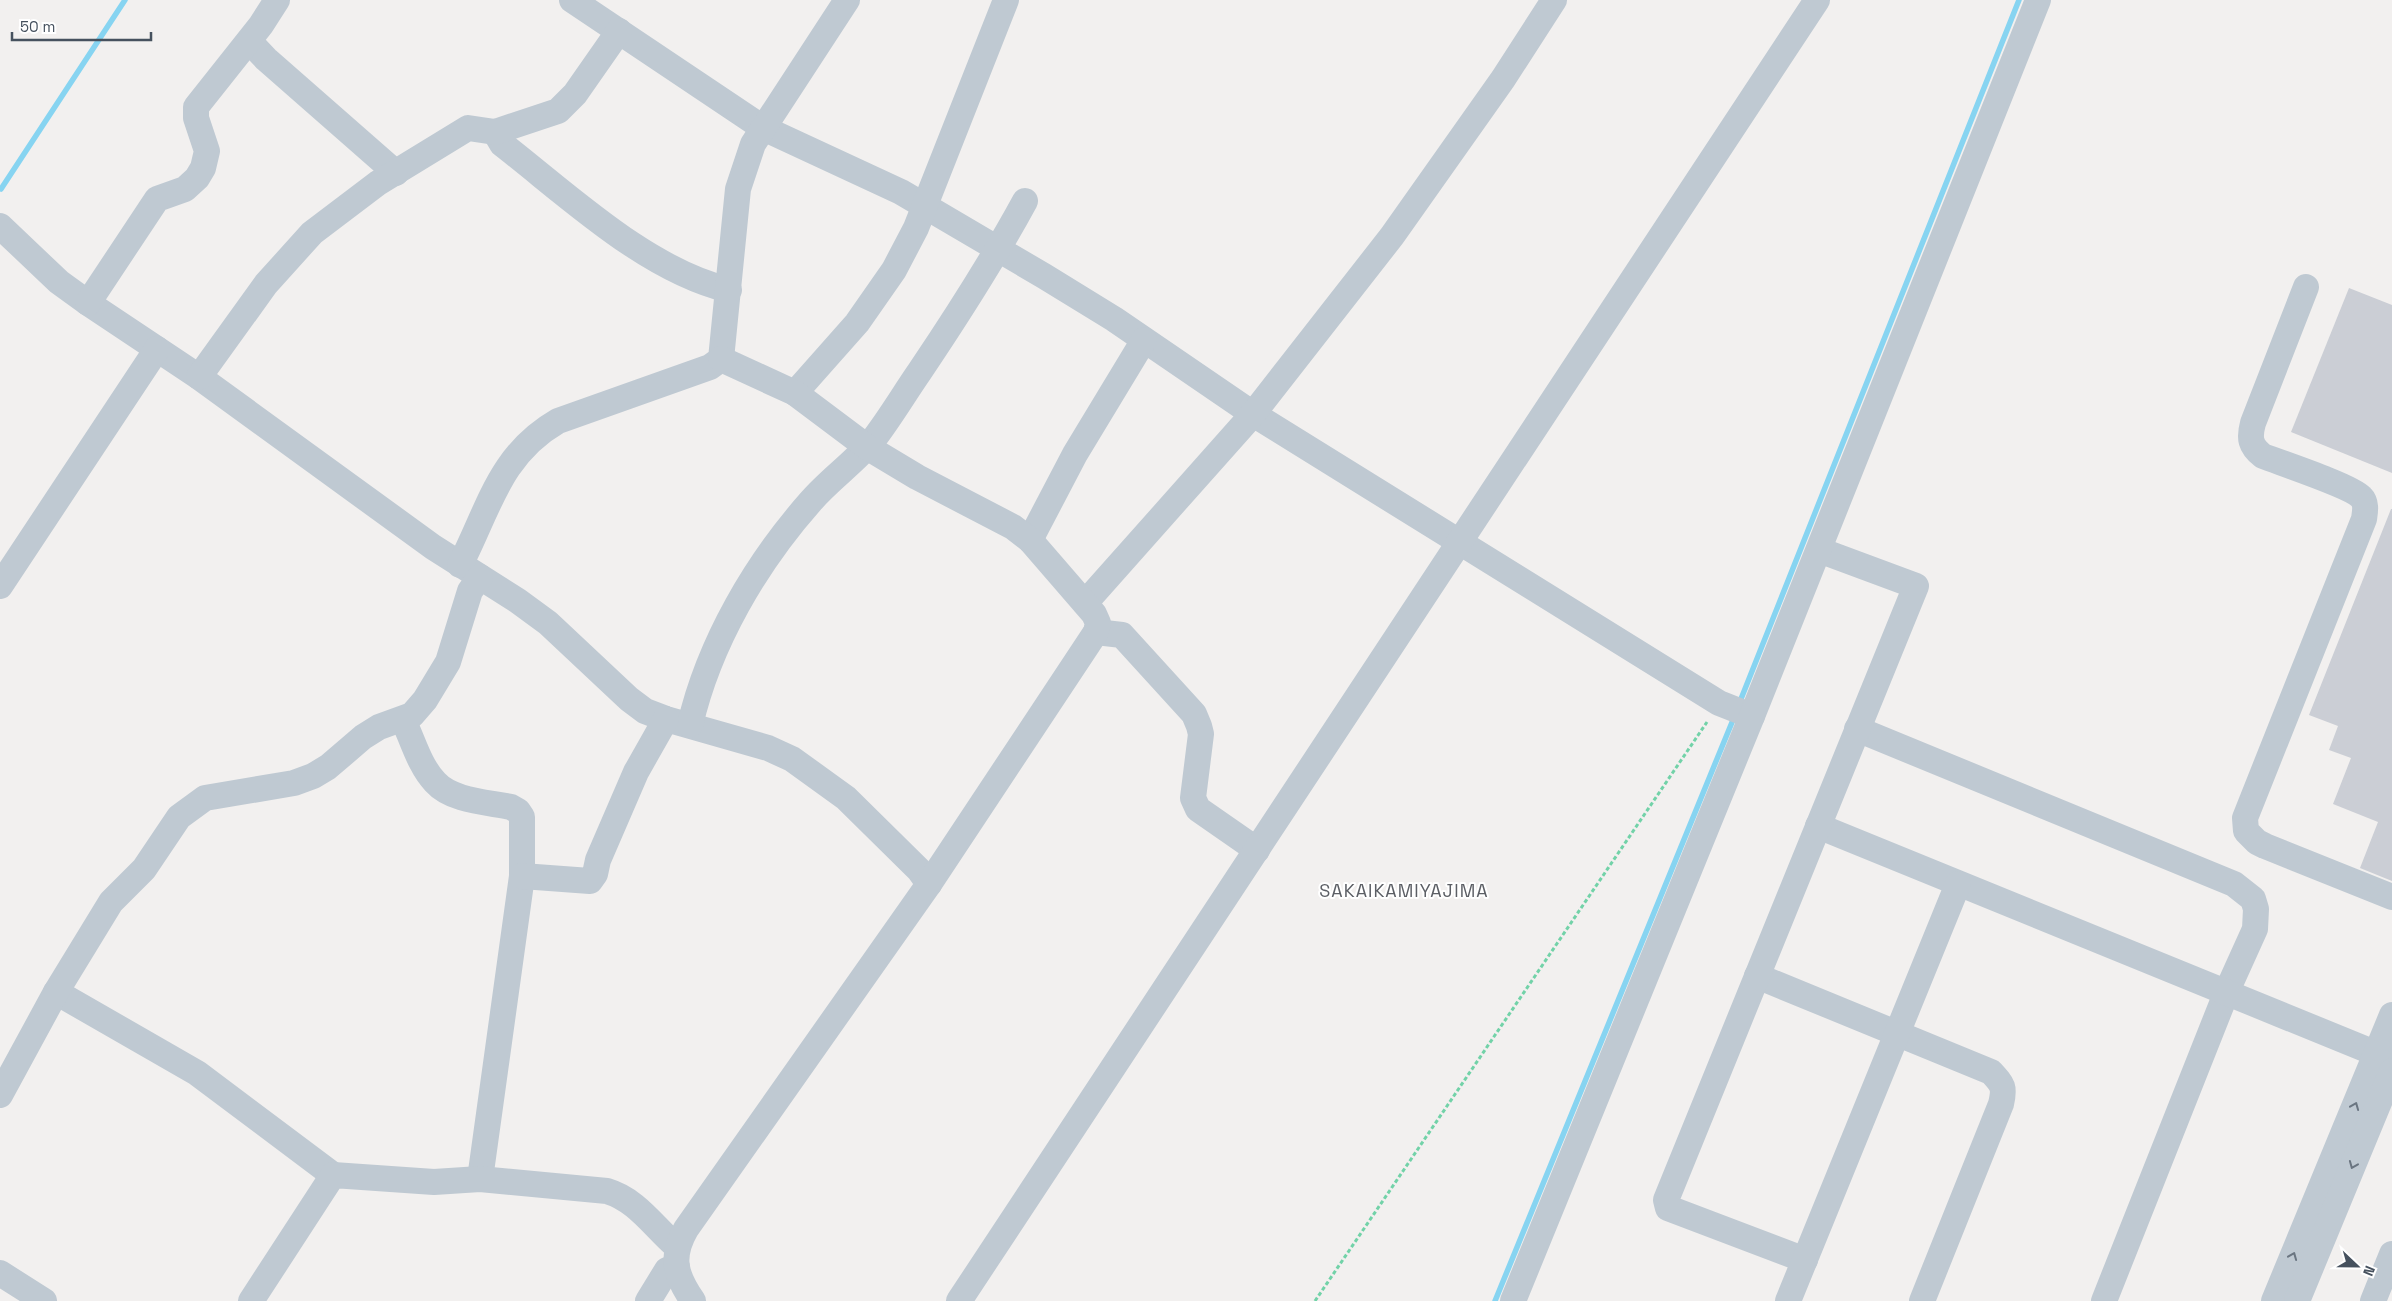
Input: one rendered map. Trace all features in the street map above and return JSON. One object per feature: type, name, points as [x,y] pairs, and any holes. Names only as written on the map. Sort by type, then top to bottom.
[{"type":"street","points":[[88,303],[157,199],[185,189],[200,173],[206,160],[207,151],[196,118],[196,107],[249,41],[278,0]]},
{"type":"street","points":[[572,0],[763,128],[925,205],[1144,340],[1253,414],[1719,702],[1752,716]]},
{"type":"street","points":[[0,1095],[56,992],[111,902],[144,869],[169,830],[188,809],[205,798],[301,781],[328,767],[362,737],[379,727],[403,720],[419,708],[448,662],[470,591],[470,571],[500,478],[525,444],[558,420],[710,367],[721,359],[738,189],[753,144],[847,0]]},
{"type":"street","points":[[795,392],[857,323],[894,270],[916,228],[1006,0]]},
{"type":"street","points":[[1085,603],[1253,414],[1392,236],[1503,79],[1554,0]]},
{"type":"street","points":[[959,1301],[1461,542],[1816,0]]},
{"type":"street","points":[[1513,1301],[1819,550],[2038,0]]},
{"type":"street","points":[[199,377],[266,284],[291,254],[325,222],[396,172],[468,128],[495,132],[558,111],[575,94],[619,31]]},
{"type":"street","points":[[249,41],[266,59],[396,172]]},
{"type":"street","points":[[495,132],[502,144],[627,241],[675,270],[729,290]]},
{"type":"street","points":[[522,876],[590,881],[595,874],[598,860],[636,772],[696,701],[741,599],[775,546],[811,501],[867,447],[939,343],[999,249],[1025,201]]},
{"type":"street","points":[[0,226],[59,282],[199,377],[470,571],[548,623],[629,699],[645,711],[768,748],[810,770],[846,798],[919,870],[929,884]]},
{"type":"street","points":[[2306,287],[2253,423],[2250,435],[2252,447],[2262,456],[2347,488],[2361,497],[2366,506],[2364,519],[2245,818],[2246,831],[2257,842],[2265,846],[2392,897]]},
{"type":"street","points":[[1030,540],[1075,454],[1144,340]]},
{"type":"street","points":[[0,586],[157,349]]},
{"type":"street","points":[[648,1301],[929,884],[1096,632],[1098,622],[1085,603],[1030,540],[992,515],[917,477],[867,447],[795,392],[721,359]]},
{"type":"street","points":[[1805,1260],[1668,1208],[1666,1200],[1916,586],[1819,550]]},
{"type":"street","points":[[1096,632],[1122,635],[1194,714],[1201,734],[1193,798],[1198,809],[1211,820],[1257,850]]},
{"type":"street","points":[[403,720],[416,750],[436,783],[456,795],[518,811],[522,818],[524,835],[522,876],[480,1179]]},
{"type":"street","points":[[1857,729],[2234,884],[2253,899],[2256,908],[2255,929],[2227,991],[2104,1301]]},
{"type":"street","points":[[1818,826],[2227,991],[2387,1061]]},
{"type":"street","points":[[1788,1301],[1958,884]]},
{"type":"street","points":[[1757,976],[1991,1072],[2004,1091],[2001,1104],[1922,1301]]},
{"type":"street","points":[[56,992],[197,1073],[333,1175],[434,1182],[480,1179],[606,1191],[620,1195],[640,1210],[677,1256],[681,1280],[693,1301]]},
{"type":"street","points":[[2297,1301],[2387,1061],[2392,1016]]},
{"type":"street","points":[[2274,1301],[2387,1061]]},
{"type":"street","points":[[251,1301],[333,1175]]},
{"type":"street","points":[[2373,1301],[2392,1254]]},
{"type":"street","points":[[0,1272],[44,1301]]},
{"type":"path","points":[[1315,1301],[1719,702]]},
{"type":"building","points":[[2349,288],[2392,305],[2392,473],[2291,432]]},
{"type":"building","points":[[2391,509],[2392,881],[2360,868],[2378,822],[2333,804],[2351,758],[2329,750],[2338,726],[2309,715]]},
{"type":"waterway","points":[[1,189],[125,0]]},
{"type":"waterway","points":[[1739,704],[2019,0]]},
{"type":"waterway","points":[[1495,1301],[1735,715]]},
{"type":"district","name":"SAKAIKAMIYAJIMA","points":[[1404,890]]}]
